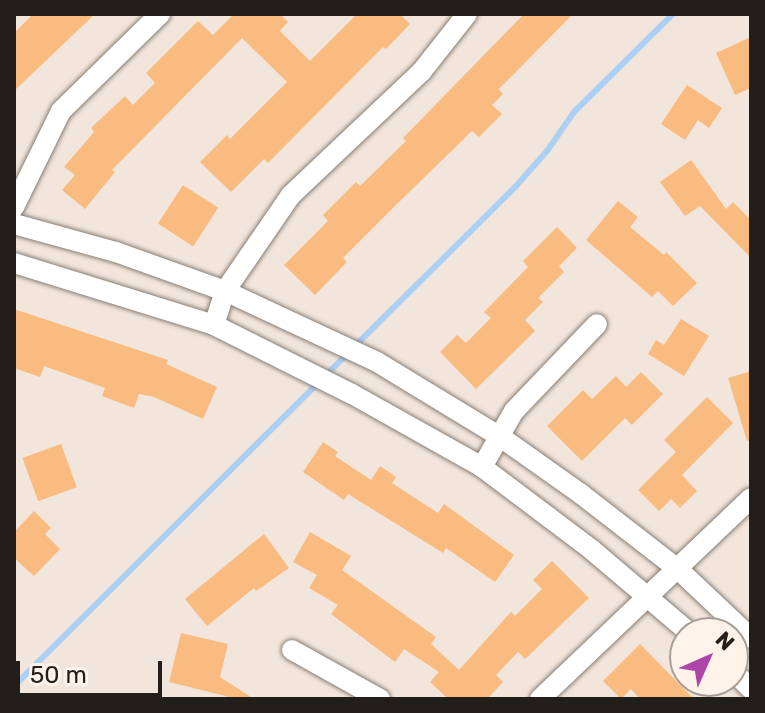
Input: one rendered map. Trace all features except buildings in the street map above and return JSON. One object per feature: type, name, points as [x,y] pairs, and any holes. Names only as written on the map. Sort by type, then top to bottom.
[{"type":"street","points":[[14,207],[61,111],[160,14]]},
{"type":"street","points":[[214,325],[225,291],[291,195],[422,71],[467,14]]},
{"type":"street","points":[[14,224],[116,252],[225,291],[377,362],[502,438],[679,570],[751,638]]},
{"type":"street","points":[[14,263],[214,325],[352,394],[482,467],[592,550],[671,617]]},
{"type":"street","points":[[482,467],[502,438],[514,411],[597,324]]},
{"type":"street","points":[[540,699],[645,596],[679,570],[751,498]]},
{"type":"street","points":[[292,650],[380,699]]},
{"type":"waterway","points":[[355,346],[516,186],[547,151],[574,112],[673,14]]},
{"type":"waterway","points":[[14,686],[347,354]]}]
